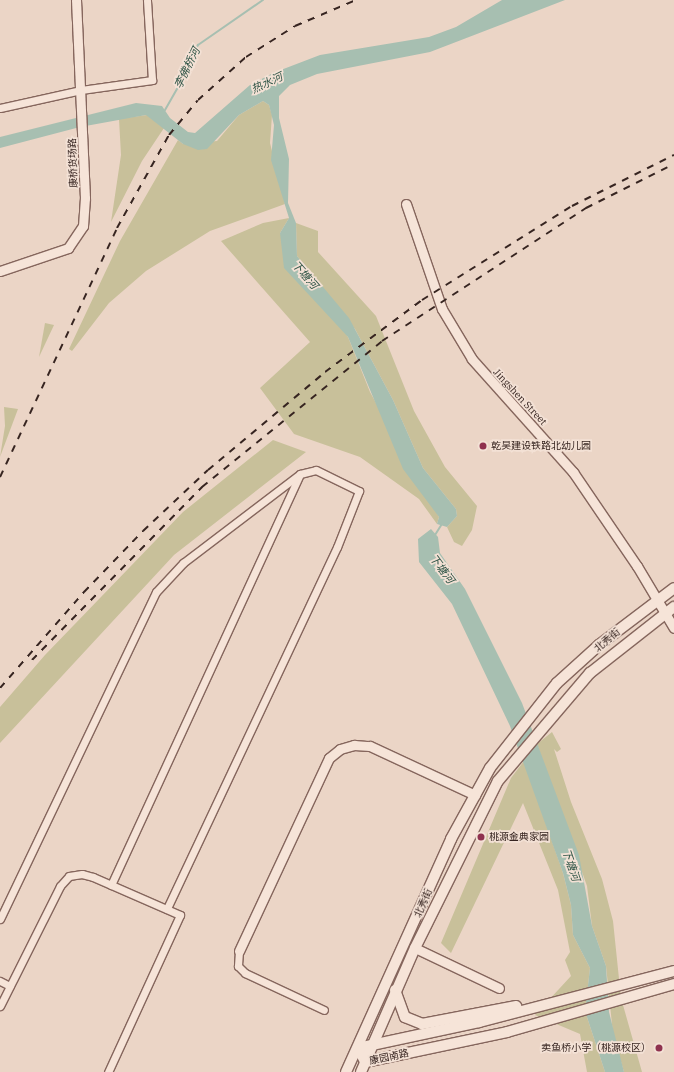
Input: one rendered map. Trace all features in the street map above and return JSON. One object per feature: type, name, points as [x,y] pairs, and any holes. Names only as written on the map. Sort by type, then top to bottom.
[{"type":"main road","name":"北秀街","points":[[346,1072],[451,839],[475,795],[511,741],[557,683],[658,598],[674,588]]},
{"type":"main road","name":"北秀街","points":[[360,1072],[395,990],[498,781],[590,673],[670,610]]},
{"type":"main road","name":"康园南路","points":[[674,971],[589,993],[533,1005],[480,1022],[370,1047],[358,1048],[365,1062],[585,1011],[632,995],[674,984]]},
{"type":"main road","points":[[395,990],[405,1017],[422,1024],[478,1011],[533,1005]]},
{"type":"street","name":"康桥货场路","points":[[0,271],[56,254],[78,237],[85,198],[76,0]]},
{"type":"street","points":[[0,108],[81,90],[152,80],[147,0]]},
{"type":"street","name":"Jingshen Street","points":[[406,204],[442,309],[472,359],[573,472],[658,598],[670,610],[674,628]]},
{"type":"street","points":[[0,919],[156,592],[183,564],[300,474],[316,470],[359,491],[337,547],[167,909]]},
{"type":"street","points":[[111,885],[300,474]]},
{"type":"street","points":[[324,1010],[245,973],[238,966],[239,952],[329,758],[340,749],[354,745],[370,746],[475,795]]},
{"type":"street","points":[[0,1006],[60,886],[69,876],[82,874],[180,915],[108,1072]]},
{"type":"street","points":[[415,948],[499,988]]},
{"type":"street","points":[[0,982],[10,986]]},
{"type":"shaded area","points":[[263,101],[269,105],[272,115],[270,143],[285,204],[210,231],[146,271],[109,303],[72,351],[69,349],[120,241],[178,140],[183,144],[217,141],[239,115]]},
{"type":"shaded area","points":[[147,115],[164,128],[142,161],[111,222],[121,155],[119,119]]},
{"type":"shaded area","points":[[289,218],[280,233],[348,337],[370,392],[439,517],[437,524],[419,499],[360,457],[294,434],[260,388],[310,342],[221,241],[263,223]]},
{"type":"shaded area","points":[[296,223],[318,231],[318,252],[376,316],[414,411],[445,467],[477,506],[472,530],[462,546],[454,542],[447,527],[457,516],[456,509],[423,468],[393,400],[355,329],[297,256]]},
{"type":"shaded area","points":[[45,323],[54,325],[39,357]]},
{"type":"shaded area","points":[[4,407],[18,409],[0,457],[5,426]]},
{"type":"shaded area","points":[[273,440],[306,452],[174,555],[0,743],[0,707],[45,655],[183,512]]},
{"type":"shaded area","points":[[552,732],[561,749],[557,752],[554,749],[571,802],[602,879],[613,921],[621,998],[642,1072],[624,1072],[613,1034],[606,966],[592,926],[587,886],[537,744]]},
{"type":"shaded area","points":[[524,761],[563,873],[571,905],[573,935],[590,968],[585,1011],[605,1072],[587,1072],[580,1034],[535,1015],[571,976],[565,960],[570,952],[558,890],[523,803],[451,953],[441,943],[511,778]]},
{"type":"water","name":"热水河","points":[[502,0],[565,0],[430,52],[317,74],[290,85],[279,96],[279,118],[289,159],[288,203],[296,223],[297,256],[349,318],[393,400],[423,468],[456,509],[457,516],[447,527],[437,524],[439,517],[403,469],[348,337],[284,268],[280,233],[289,218],[271,160],[274,125],[269,105],[263,101],[239,115],[207,149],[198,150],[183,144],[146,115],[80,127],[0,148],[0,137],[136,103],[162,106],[170,118],[188,132],[195,133],[250,85],[273,73],[320,55],[429,37],[456,27]]},
{"type":"water","points":[[431,529],[438,537],[440,553],[465,589],[522,703],[579,855],[592,926],[606,966],[609,1012],[624,1072],[605,1072],[585,1011],[590,968],[573,935],[571,905],[563,873],[510,726],[452,604],[419,562],[418,539]]},
{"type":"waterway","name":"李佛桥河","points":[[165,110],[189,68],[198,45],[263,0]]},
{"type":"waterway","name":"下塘河","points":[[435,535],[442,524]]},
{"type":"railway","points":[[0,477],[117,228],[169,135],[198,100],[246,57],[295,26],[356,0]]},
{"type":"railway","points":[[0,688],[84,592],[143,531],[208,470],[325,372],[422,300],[572,206],[674,155]]},
{"type":"railway","points":[[32,660],[202,487],[382,341],[586,208],[674,164]]},
{"type":"place","name":"乾昊建设铁路北幼儿园","points":[[483,446]]},
{"type":"place","name":"桃源金典家园","points":[[481,837]]},
{"type":"place","name":"卖鱼桥小学（桃源校区）","points":[[659,1048]]}]
